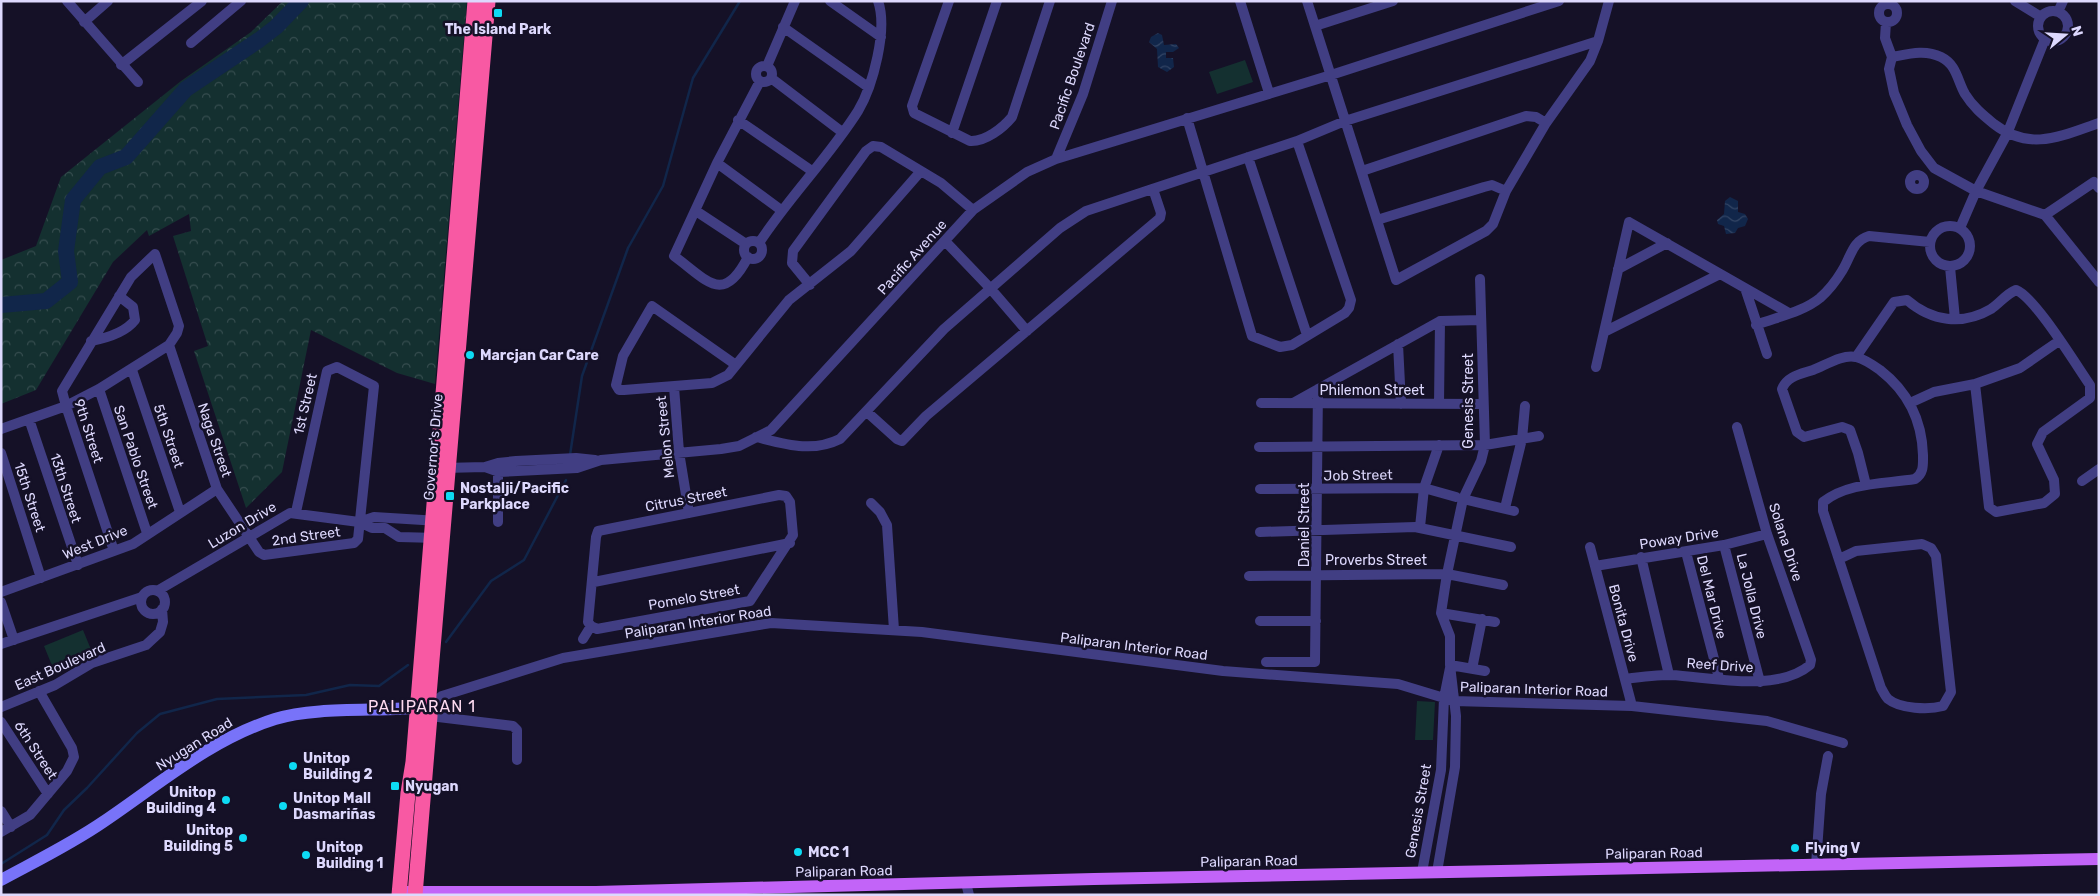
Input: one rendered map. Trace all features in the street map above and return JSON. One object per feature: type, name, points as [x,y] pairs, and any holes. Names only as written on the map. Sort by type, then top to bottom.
[{"type":"highway","name":"Governor's Drive","points":[[415,894],[425,710],[475,1]]},
{"type":"highway","name":"Governor's Drive","points":[[442,468],[488,1]]},
{"type":"highway","name":"Governor's Drive","points":[[400,893],[425,710]]},
{"type":"main road","name":"Nyugan Road","points":[[1,880],[75,840],[205,752],[252,727],[298,714],[425,710]]},
{"type":"main road","name":"Paliparan Road","points":[[400,893],[967,889],[1422,872],[2099,859]]},
{"type":"street","points":[[67,1],[121,65],[138,82]]},
{"type":"street","points":[[84,22],[108,1]]},
{"type":"street","points":[[121,65],[202,1]]},
{"type":"street","points":[[191,43],[241,1]]},
{"type":"street","points":[[767,66],[796,1]]},
{"type":"street","points":[[830,1],[881,37]]},
{"type":"street","points":[[878,1],[883,14]]},
{"type":"street","points":[[759,243],[781,210],[859,110],[868,88],[881,37],[883,14],[888,1]]},
{"type":"street","points":[[949,1],[912,106],[914,113],[970,141],[976,142],[1006,125],[1012,117],[1050,1]]},
{"type":"street","points":[[952,132],[997,1]]},
{"type":"street","name":"Pacific Boulevard","points":[[1056,159],[1083,94],[1112,1]]},
{"type":"street","points":[[1240,1],[1269,93]]},
{"type":"street","points":[[1307,1],[1396,280],[1486,231],[1492,224],[1506,190],[1546,123],[1590,61],[1598,41],[1609,1]]},
{"type":"street","points":[[1315,26],[1393,1]]},
{"type":"street","name":"Pacific Avenue","points":[[442,468],[562,464],[577,468],[601,460],[739,446],[771,430],[973,210],[993,194],[1027,172],[1056,159],[1331,75],[1559,1]]},
{"type":"street","points":[[2015,1],[2041,17]]},
{"type":"street","points":[[2058,12],[2063,1]]},
{"type":"street","points":[[2048,11],[2058,12],[2068,22],[2067,33],[2055,42],[2045,40],[2038,27],[2041,17],[2048,11]]},
{"type":"street","points":[[1886,22],[1885,38],[1892,57],[1889,69],[1901,111],[1921,151],[1934,168],[1976,191],[2045,215],[2099,282]]},
{"type":"street","points":[[783,27],[868,88]]},
{"type":"street","points":[[1960,228],[1976,191],[2007,134],[2045,40]]},
{"type":"street","points":[[756,437],[801,447],[828,445],[840,439],[867,412],[902,371],[944,329],[1074,217],[1203,171],[1248,158],[1346,121],[1598,41]]},
{"type":"street","points":[[1892,57],[1921,52],[1941,57],[1953,66],[1964,92],[1977,111],[2007,134],[2028,140],[2056,138],[2099,122]]},
{"type":"street","points":[[761,66],[767,66],[772,71],[772,78],[766,82],[760,81],[756,76],[756,70],[761,66]]},
{"type":"street","points":[[772,78],[842,132]]},
{"type":"street","points":[[748,257],[738,276],[731,282],[721,285],[712,283],[674,256],[738,120],[760,81]]},
{"type":"street","points":[[1362,171],[1526,116],[1536,117],[1546,123]]},
{"type":"street","points":[[1187,118],[1252,336],[1280,347],[1292,344],[1345,313],[1349,308],[1350,300],[1296,141]]},
{"type":"street","points":[[738,120],[812,171]]},
{"type":"street","points":[[810,285],[792,263],[793,251],[866,151],[873,146],[881,147],[941,183],[973,210]]},
{"type":"street","points":[[1248,158],[1307,335]]},
{"type":"street","points":[[717,163],[781,210]]},
{"type":"street","points":[[1922,176],[1934,168]]},
{"type":"street","points":[[736,364],[652,306],[623,356],[616,385],[619,390],[624,390],[674,387],[721,380],[736,364],[790,300],[851,251],[921,172]]},
{"type":"street","points":[[2045,215],[2094,182],[2099,188]]},
{"type":"street","points":[[1377,220],[1484,186],[1492,185],[1506,190]]},
{"type":"street","points":[[867,412],[897,439],[902,441],[926,416],[1160,218],[1162,213],[1153,189]]},
{"type":"street","points":[[696,210],[746,244]]},
{"type":"street","points":[[1596,367],[1629,222],[1789,313]]},
{"type":"street","points":[[1942,227],[1960,228],[1969,238],[1970,251],[1963,262],[1950,266],[1935,259],[1930,242],[1932,236],[1942,227]]},
{"type":"street","points":[[1756,325],[1807,307],[1820,298],[1833,284],[1860,238],[1869,236],[1930,242]]},
{"type":"street","points":[[752,241],[759,243],[762,249],[761,256],[755,259],[748,257],[744,251],[746,244],[752,241]]},
{"type":"street","points":[[945,241],[990,288],[1027,331]]},
{"type":"street","points":[[1618,268],[1666,243]]},
{"type":"street","name":"9th Street","points":[[114,552],[66,406],[63,387],[131,277],[155,254],[179,326],[178,333],[169,345]]},
{"type":"street","points":[[1950,266],[1955,319]]},
{"type":"street","points":[[1604,332],[1720,274]]},
{"type":"street","name":"Genesis Street","points":[[1422,872],[1441,770],[1449,699],[1450,636],[1442,613],[1447,574],[1456,534],[1459,498],[1481,461],[1485,445],[1480,280]]},
{"type":"street","points":[[1744,288],[1766,354]]},
{"type":"street","points":[[1856,357],[1894,302],[1907,300],[1926,314],[1955,319],[1981,314],[2016,290],[2026,297],[2090,385],[2090,398],[2043,432],[2038,444],[2054,480],[2055,494],[2044,503],[1996,512],[1988,507],[1975,384]]},
{"type":"street","points":[[91,341],[109,338],[131,325],[135,320],[132,307],[119,296]]},
{"type":"street","points":[[1292,403],[1440,321],[1480,320]]},
{"type":"street","points":[[1439,404],[1440,321]]},
{"type":"street","points":[[1910,403],[1934,392],[1975,384],[2020,368],[2059,341]]},
{"type":"street","points":[[1398,344],[1401,404]]},
{"type":"street","points":[[1,429],[66,406],[132,370],[169,345]]},
{"type":"street","name":"Naga Street","points":[[169,345],[217,488],[249,537]]},
{"type":"street","points":[[1839,559],[1856,551],[1922,544],[1931,548],[1936,556],[1951,692],[1944,706],[1937,708],[1914,707],[1895,703],[1887,698],[1881,688],[1823,511],[1823,502],[1832,495],[1866,485],[1907,480],[1921,475],[1923,445],[1918,422],[1910,403],[1890,378],[1873,365],[1856,357],[1840,358],[1790,378],[1782,389],[1797,432],[1804,437],[1842,427],[1850,430],[1866,485]]},
{"type":"street","name":"1st Street","points":[[296,512],[324,376],[327,371],[336,367],[374,386],[359,522]]},
{"type":"street","name":"5th Street","points":[[132,370],[180,512]]},
{"type":"street","name":"Melon Street","points":[[674,387],[679,452],[689,513]]},
{"type":"street","name":"Daniel Street","points":[[1266,662],[1315,662],[1318,574],[1318,388]]},
{"type":"street","name":"San Pablo Street","points":[[99,389],[147,533]]},
{"type":"street","name":"Philemon Street","points":[[1261,403],[1484,404]]},
{"type":"street","points":[[1522,439],[1525,406]]},
{"type":"street","name":"13th Street","points":[[29,419],[78,564]]},
{"type":"street","name":"Solana Drive","points":[[1737,427],[1768,534],[1810,665]]},
{"type":"street","points":[[1259,447],[1485,445],[1539,436]]},
{"type":"street","name":"Job Street","points":[[1260,489],[1424,488],[1509,510],[1522,439]]},
{"type":"street","points":[[1420,527],[1424,488],[1439,446]]},
{"type":"street","name":"15th Street","points":[[1,453],[41,578]]},
{"type":"street","points":[[498,467],[498,522]]},
{"type":"street","points":[[2082,481],[2097,474]]},
{"type":"street","name":"West Drive","points":[[1,592],[133,544],[217,488]]},
{"type":"street","name":"Citrus Street","points":[[594,582],[596,537],[598,531],[604,528],[786,496],[790,502],[793,535],[790,543]]},
{"type":"street","points":[[871,503],[880,512],[887,525],[894,630]]},
{"type":"street","name":"Luzon Drive","points":[[160,594],[175,582],[290,513],[296,512],[359,522]]},
{"type":"street","points":[[359,522],[374,517],[438,521]]},
{"type":"street","points":[[359,522],[372,528],[385,528],[399,537],[437,538]]},
{"type":"street","name":"2nd Street","points":[[249,537],[259,552],[268,556],[354,542],[358,539],[359,522]]},
{"type":"street","points":[[1260,532],[1317,532],[1420,527],[1511,547]]},
{"type":"street","name":"Poway Drive","points":[[1595,566],[1724,545],[1768,534]]},
{"type":"street","points":[[583,639],[590,624],[594,582],[790,543]]},
{"type":"street","name":"Pomelo Street","points":[[590,624],[597,629],[750,600],[790,543]]},
{"type":"street","name":"La Jolla Drive","points":[[1724,545],[1760,682]]},
{"type":"street","name":"Bonita Drive","points":[[1590,547],[1632,706]]},
{"type":"street","name":"Del Mar Drive","points":[[1686,552],[1718,678]]},
{"type":"street","points":[[1641,557],[1669,675]]},
{"type":"street","name":"Proverbs Street","points":[[1249,576],[1447,574],[1503,586]]},
{"type":"street","points":[[1,644],[142,597],[150,591],[160,594],[164,603],[162,609],[156,613],[145,611],[141,604],[142,597]]},
{"type":"street","points":[[1,602],[14,640]]},
{"type":"street","name":"East Boulevard","points":[[1,707],[39,691],[92,664],[139,648],[153,640],[161,627],[162,609]]},
{"type":"street","points":[[1442,613],[1495,622]]},
{"type":"street","points":[[1472,669],[1482,619]]},
{"type":"street","points":[[1260,621],[1316,621]]},
{"type":"street","name":"Paliparan Interior Road","points":[[425,710],[442,696],[563,658],[771,623],[894,630],[1223,671],[1398,684],[1449,699],[1632,706],[1767,721],[1843,743]]},
{"type":"street","points":[[1450,665],[1485,671]]},
{"type":"street","name":"Reef Drive","points":[[1624,680],[1669,675],[1760,682],[1788,676],[1810,665]]},
{"type":"street","points":[[1,832],[30,815],[72,764],[74,757],[72,748],[39,691]]},
{"type":"street","name":"Genesis Street","points":[[1437,872],[1455,767],[1456,716],[1449,699]]},
{"type":"street","points":[[425,710],[474,723],[513,726],[517,730],[517,760]]},
{"type":"street","name":"6th Street","points":[[1,722],[48,794]]},
{"type":"street","points":[[1816,865],[1821,794],[1828,756]]},
{"type":"street","points":[[1434,808],[1448,811]]},
{"type":"street","points":[[1,811],[11,827]]},
{"type":"green space","points":[[283,1],[467,1],[435,384],[397,373],[311,330],[282,472],[246,508],[194,351],[208,346],[173,236],[191,231],[189,214],[149,236],[147,230],[113,262],[36,390],[1,404],[1,260],[36,246],[61,177],[181,81],[251,32]]},
{"type":"green space","points":[[1245,60],[1253,82],[1217,94],[1209,72]]},
{"type":"green space","points":[[83,630],[92,652],[53,668],[44,646]]},
{"type":"green space","points":[[1417,701],[1435,702],[1433,740],[1415,740]]},
{"type":"water","points":[[1158,33],[1162,35],[1164,45],[1176,44],[1179,48],[1173,52],[1166,52],[1166,58],[1173,58],[1174,67],[1167,72],[1158,67],[1157,49],[1149,42],[1151,37]]},
{"type":"water","points":[[1730,197],[1738,201],[1738,212],[1745,214],[1748,219],[1745,226],[1738,228],[1735,233],[1726,234],[1724,226],[1718,224],[1717,220],[1724,214],[1725,201]]},
{"type":"waterway","points":[[1,305],[46,301],[70,282],[66,251],[73,200],[100,167],[126,157],[186,89],[276,27],[301,1]]},
{"type":"waterway","points":[[570,455],[582,376],[628,248],[663,186],[693,78],[740,1]]},
{"type":"waterway","points":[[446,642],[491,581],[524,560],[566,480]]},
{"type":"waterway","points":[[1,864],[47,835],[64,810],[87,788],[137,733],[160,714],[217,699],[306,695],[350,685],[379,686],[408,665]]},
{"type":"place","name":"The Island Park","points":[[498,13]]},
{"type":"place","name":"Marcjan Car Care","points":[[470,355]]},
{"type":"place","name":"Nostalji/Pacific Parkplace","points":[[450,496]]},
{"type":"place","name":"Unitop Building 2","points":[[293,766]]},
{"type":"place","name":"Nyugan","points":[[395,786]]},
{"type":"place","name":"Unitop Building 4","points":[[226,800]]},
{"type":"place","name":"Unitop Mall Dasmariñas","points":[[283,806]]},
{"type":"place","name":"Unitop Building 5","points":[[243,838]]},
{"type":"place","name":"Flying V","points":[[1795,848]]},
{"type":"place","name":"MCC 1","points":[[798,852]]},
{"type":"place","name":"Unitop Building 1","points":[[306,855]]},
{"type":"district","name":"PALIPARAN 1","points":[[422,706]]}]
